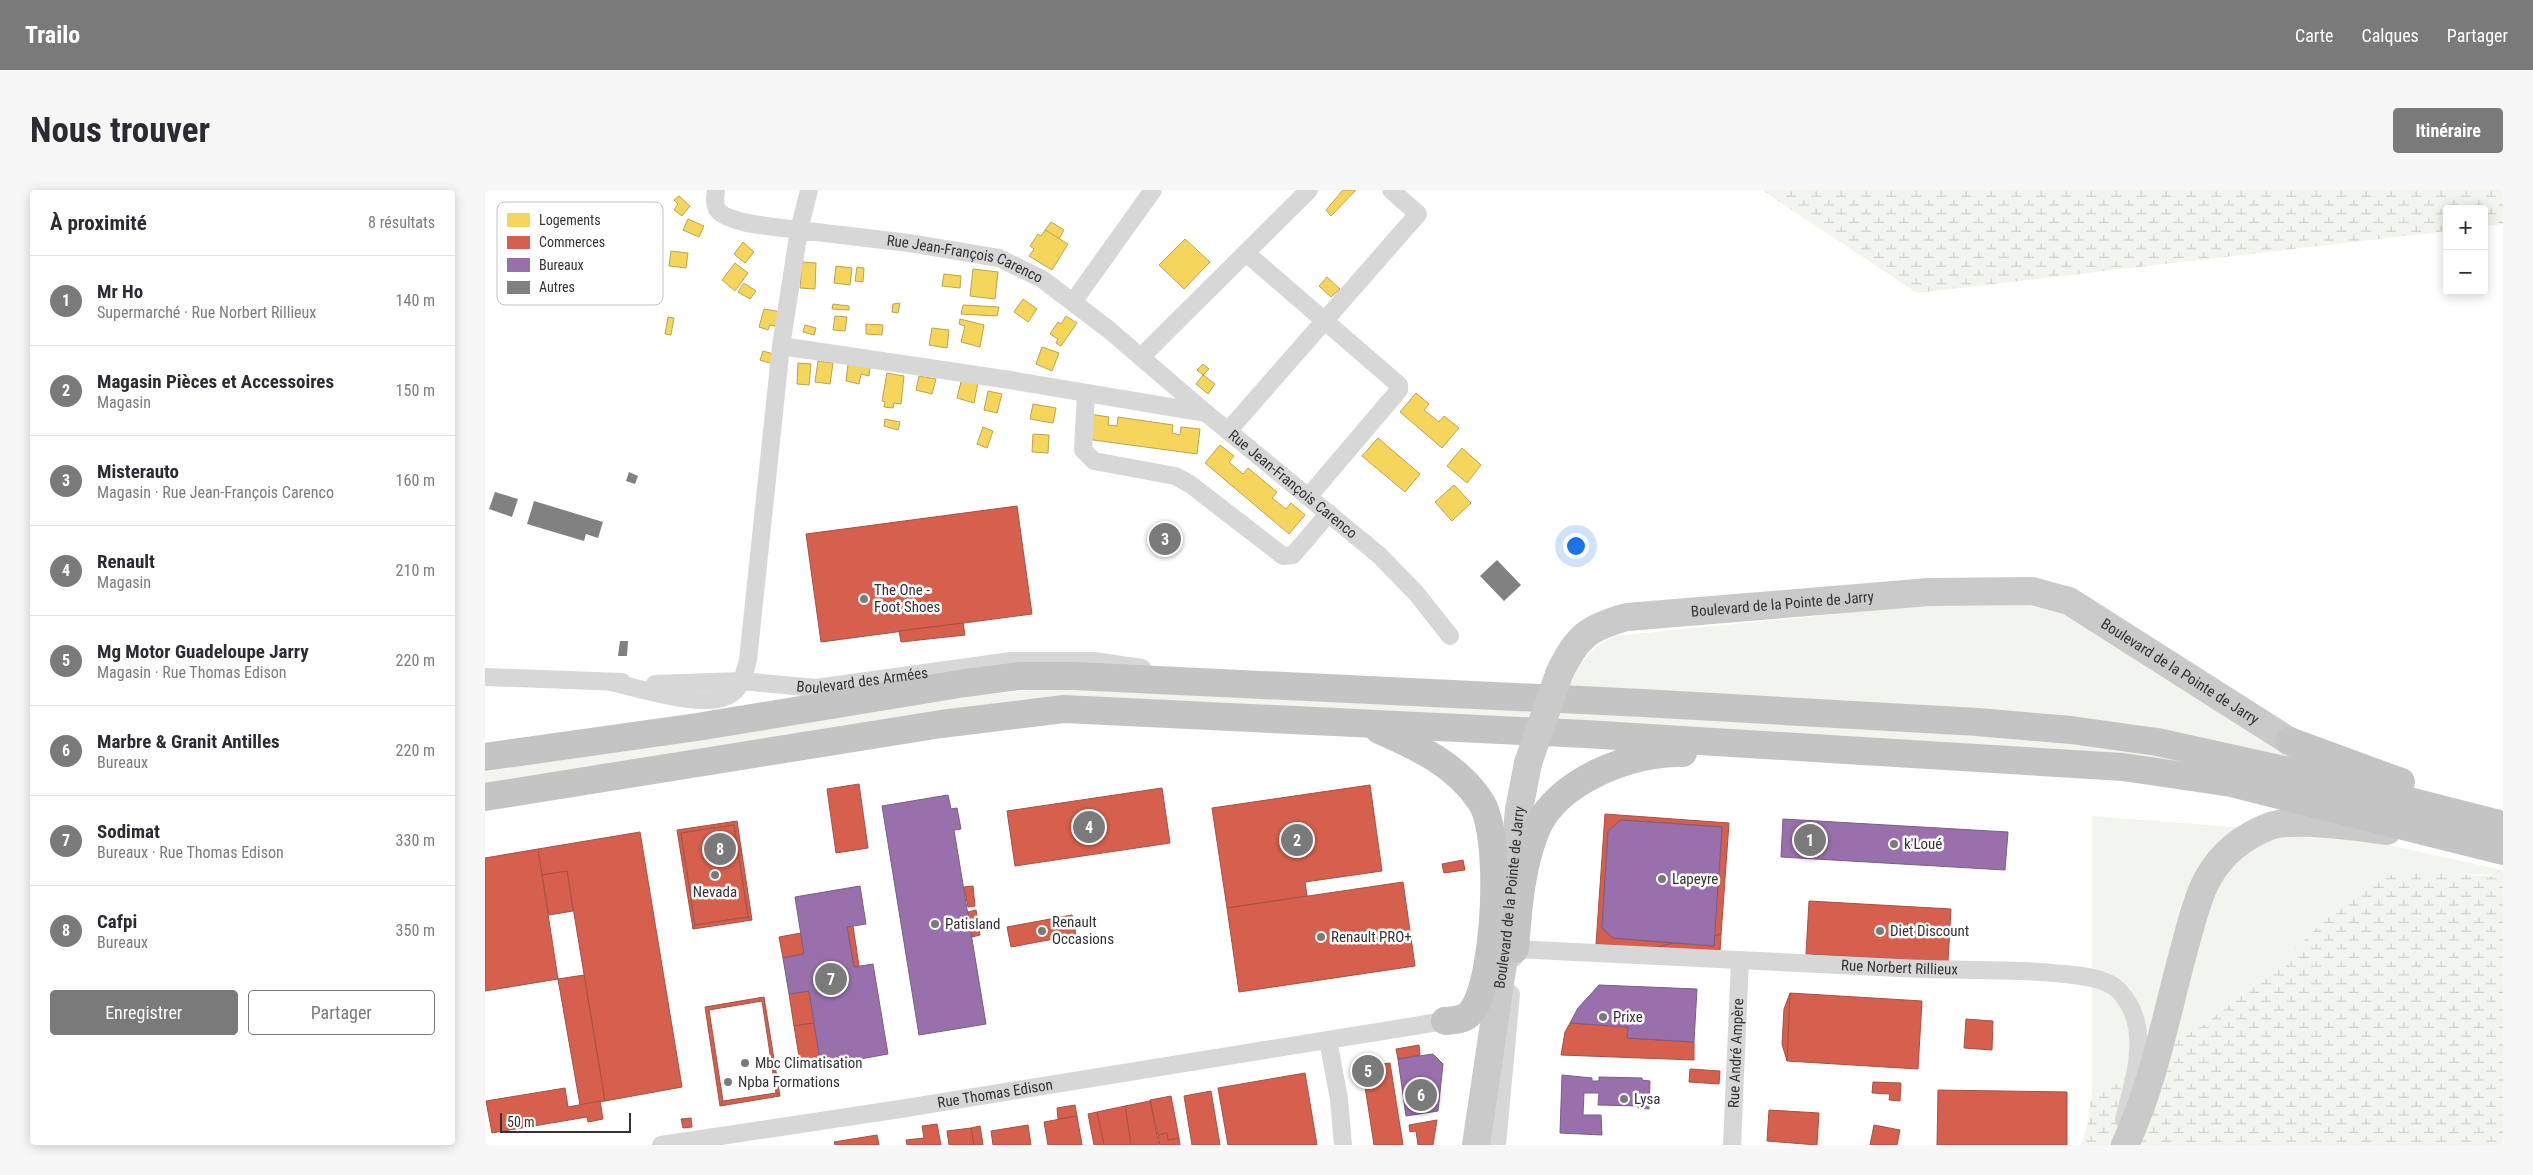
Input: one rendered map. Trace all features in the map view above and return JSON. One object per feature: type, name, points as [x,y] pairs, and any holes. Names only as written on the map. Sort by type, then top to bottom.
[{"type":"highway","points":[[485,757],[1020,676],[1236,682],[1809,712],[2071,730],[2157,742],[2194,750],[2307,775],[2503,825]]},
{"type":"highway","points":[[485,797],[941,724],[1064,708],[1911,752],[2123,767],[2231,783],[2503,850]]},
{"type":"highway","points":[[1364,724],[1423,749],[1442,763],[1461,780],[1482,804],[1491,830],[1495,886],[1489,950],[1480,998],[1471,1013],[1463,1019],[1445,1021]]},
{"type":"highway","points":[[2289,741],[2366,771],[2503,814]]},
{"type":"highway","points":[[1515,949],[1527,863],[1537,828],[1550,806],[1580,782],[1613,766],[1665,752],[1799,758],[1911,752]]},
{"type":"main road","name":"Boulevard de la Pointe de Jarry","points":[[1476,1145],[1505,950],[1519,810],[1527,763],[1559,674],[1574,647],[1587,633],[1599,625],[1627,617],[1929,592],[2031,591],[2069,601],[2192,672],[2289,741],[2365,778],[2454,814]]},
{"type":"main road","points":[[2125,1145],[2138,1117],[2157,1058],[2186,941],[2207,879],[2221,859],[2241,840],[2272,826],[2309,823],[2374,829],[2469,842]]},
{"type":"street","name":"Rue Jean-François Carenco","points":[[716,190],[715,201],[717,209],[727,218],[999,258],[1042,279],[1073,302],[1379,555],[1416,593],[1450,636]]},
{"type":"street","points":[[741,682],[749,660],[781,346],[799,230],[809,190]]},
{"type":"street","points":[[1073,302],[1153,190]]},
{"type":"street","points":[[1141,358],[1309,190]]},
{"type":"street","points":[[1228,431],[1418,214],[1391,190]]},
{"type":"street","points":[[1246,253],[1399,385],[1399,390],[1309,496]]},
{"type":"street","points":[[781,346],[1206,413]]},
{"type":"street","points":[[1086,393],[1083,450],[1094,461],[1175,476],[1190,484],[1283,556],[1293,555],[1329,513]]},
{"type":"street","name":"Boulevard des Armées","points":[[485,677],[672,684],[741,682],[816,688],[1011,660],[1094,660],[1236,682]]},
{"type":"street","name":"Rue Norbert Rillieux","points":[[1515,949],[2084,976],[2107,982],[2118,990],[2134,1014],[2138,1043],[2132,1084],[2118,1145]]},
{"type":"street","name":"Boulevard de la Pointe de Jarry","points":[[1497,1145],[1515,949]]},
{"type":"street","name":"Rue André Ampère","points":[[1733,1145],[1741,960]]},
{"type":"street","name":"Rue Thomas Edison","points":[[661,1145],[910,1108],[1445,1021]]},
{"type":"street","points":[[1328,1040],[1339,1099],[1343,1145]]},
{"type":"green space","points":[[1762,190],[2503,190],[2503,224],[2488,226],[2488,205],[2443,205],[2443,231],[1917,293]]},
{"type":"green space","points":[[2010,601],[2078,617],[2164,672],[2268,745],[2297,761],[1565,692],[1584,659],[1596,648],[1615,636],[1885,609]]},
{"type":"green space","points":[[1083,686],[1419,703],[2061,741],[2143,751],[2193,763],[1179,703],[680,756],[485,783],[485,772],[783,723],[933,701]]},
{"type":"green space","points":[[2092,816],[2347,836],[2503,870],[2503,877],[2483,874],[2381,877],[2363,886],[2341,903],[2288,956],[2208,1022],[2092,1092]]},
{"type":"green space","points":[[2411,872],[2503,877],[2503,1145],[2081,1145],[2088,1122],[2092,1092],[2208,1022],[2288,956],[2341,903],[2363,886],[2381,877]]},
{"type":"building: Logements","points":[[1343,190],[1356,190],[1331,216],[1326,210]]},
{"type":"building: Logements","points":[[679,196],[690,206],[682,216],[674,210],[678,204],[674,200]]},
{"type":"building: Logements","points":[[688,219],[704,226],[699,237],[683,230]]},
{"type":"building: Logements","points":[[1051,222],[1064,230],[1059,239],[1045,230]]},
{"type":"building: Logements","points":[[1045,230],[1068,244],[1052,270],[1029,256],[1034,249],[1030,246],[1038,234],[1041,236]]},
{"type":"building: Logements","points":[[1185,239],[1210,262],[1184,289],[1159,265]]},
{"type":"building: Logements","points":[[743,242],[754,252],[745,263],[734,254]]},
{"type":"building: Logements","points":[[671,251],[688,253],[686,268],[669,266]]},
{"type":"building: Logements","points":[[802,262],[816,263],[815,289],[800,288]]},
{"type":"building: Logements","points":[[735,263],[748,273],[735,291],[722,280]]},
{"type":"building: Logements","points":[[836,266],[852,268],[850,285],[834,283]]},
{"type":"building: Logements","points":[[857,267],[864,268],[863,282],[855,281]]},
{"type":"building: Logements","points":[[973,269],[998,272],[995,299],[970,296]]},
{"type":"building: Logements","points":[[944,274],[961,276],[960,288],[942,286]]},
{"type":"building: Logements","points":[[1327,277],[1340,289],[1331,297],[1319,286]]},
{"type":"building: Logements","points":[[744,283],[756,291],[750,299],[738,292]]},
{"type":"building: Logements","points":[[1023,299],[1037,309],[1028,322],[1014,312]]},
{"type":"building: Logements","points":[[900,303],[898,313],[892,312],[893,304]]},
{"type":"building: Logements","points":[[833,304],[849,306],[849,310],[832,309]]},
{"type":"building: Logements","points":[[963,305],[999,307],[997,316],[961,314]]},
{"type":"building: Logements","points":[[764,309],[782,312],[778,327],[770,325],[768,330],[759,327]]},
{"type":"building: Logements","points":[[835,316],[847,317],[845,331],[833,330]]},
{"type":"building: Logements","points":[[1066,316],[1077,323],[1061,346],[1056,343],[1058,339],[1050,334],[1058,322],[1061,324]]},
{"type":"building: Logements","points":[[668,317],[674,318],[671,335],[665,334]]},
{"type":"building: Logements","points":[[960,319],[984,325],[980,347],[961,342],[965,326],[959,324]]},
{"type":"building: Logements","points":[[866,324],[883,325],[882,335],[866,334]]},
{"type":"building: Logements","points":[[805,325],[816,328],[814,335],[803,332]]},
{"type":"building: Logements","points":[[932,328],[949,330],[947,348],[929,345]]},
{"type":"building: Logements","points":[[1042,347],[1059,353],[1052,371],[1036,364]]},
{"type":"building: Logements","points":[[763,351],[777,355],[773,364],[760,360]]},
{"type":"building: Logements","points":[[818,361],[833,363],[830,384],[815,382]]},
{"type":"building: Logements","points":[[798,363],[811,364],[809,385],[797,384]]},
{"type":"building: Logements","points":[[848,364],[870,367],[869,376],[861,374],[859,384],[846,381]]},
{"type":"building: Logements","points":[[1203,364],[1209,369],[1203,375],[1197,370]]},
{"type":"building: Logements","points":[[887,373],[904,376],[901,404],[894,403],[893,408],[884,407],[885,402],[882,401]]},
{"type":"building: Logements","points":[[963,374],[979,378],[974,403],[957,398]]},
{"type":"building: Logements","points":[[1203,375],[1215,384],[1208,394],[1196,384]]},
{"type":"building: Logements","points":[[919,376],[936,379],[932,394],[916,390]]},
{"type":"building: Logements","points":[[988,391],[1002,394],[997,413],[984,410]]},
{"type":"building: Logements","points":[[1416,393],[1429,404],[1424,410],[1439,422],[1444,416],[1459,428],[1442,448],[1400,412]]},
{"type":"building: Logements","points":[[1033,404],[1056,408],[1053,423],[1030,419]]},
{"type":"building: Logements","points":[[1089,414],[1109,417],[1108,425],[1117,426],[1118,417],[1173,425],[1172,433],[1180,435],[1181,427],[1200,429],[1197,454],[1086,439]]},
{"type":"building: Logements","points":[[885,419],[900,422],[898,430],[884,426]]},
{"type":"building: Logements","points":[[983,427],[993,431],[987,448],[977,444]]},
{"type":"building: Logements","points":[[1033,434],[1049,435],[1048,453],[1032,452]]},
{"type":"building: Logements","points":[[1378,438],[1420,474],[1405,492],[1362,456]]},
{"type":"building: Logements","points":[[1220,445],[1234,456],[1229,462],[1243,474],[1248,468],[1277,492],[1272,498],[1286,509],[1291,503],[1305,515],[1289,534],[1205,463]]},
{"type":"building: Logements","points":[[1462,448],[1481,465],[1467,483],[1447,466]]},
{"type":"building: Logements","points":[[1454,485],[1471,503],[1452,521],[1435,502]]},
{"type":"building: Commerces","points":[[1017,506],[1032,614],[821,642],[806,534]]},
{"type":"building: Commerces","points":[[963,623],[965,635],[901,642],[899,631]]},
{"type":"building: Commerces","points":[[859,784],[868,848],[836,853],[827,789]]},
{"type":"building: Commerces","points":[[1370,785],[1382,871],[1305,882],[1307,896],[1227,908],[1212,808]]},
{"type":"building: Commerces","points":[[1162,788],[1170,843],[1015,866],[1007,811]]},
{"type":"building: Commerces","points":[[1605,814],[1729,823],[1721,935],[1714,936],[1722,827],[1621,820],[1608,831],[1602,928],[1613,938],[1673,943],[1654,948],[1596,944]]},
{"type":"building: Commerces","points":[[737,821],[752,920],[748,917],[734,825],[681,833],[695,925],[693,929],[677,830]]},
{"type":"building: Commerces","name":"Nevada","points":[[734,825],[748,917],[695,925],[681,833]]},
{"type":"building: Commerces","points":[[640,832],[682,1087],[605,1101],[567,871],[542,875],[538,849]]},
{"type":"building: Commerces","points":[[538,849],[558,979],[485,991],[485,858]]},
{"type":"building: Commerces","points":[[1463,860],[1465,870],[1444,873],[1442,864]]},
{"type":"building: Commerces","points":[[567,871],[573,911],[549,915],[542,875]]},
{"type":"building: Commerces","name":"Renault PRO+","points":[[1403,882],[1415,966],[1239,992],[1227,908]]},
{"type":"building: Commerces","points":[[973,886],[975,906],[968,907],[964,887]]},
{"type":"building: Commerces","points":[[1809,901],[1951,909],[1948,962],[1806,954]]},
{"type":"building: Commerces","points":[[976,910],[980,935],[972,937],[968,912]]},
{"type":"building: Commerces","name":"Renault Occasions","points":[[1072,915],[1076,935],[1011,947],[1007,927]]},
{"type":"building: Commerces","points":[[748,917],[752,920],[693,929],[695,925]]},
{"type":"building: Commerces","points":[[853,926],[859,966],[854,967],[847,927]]},
{"type":"building: Commerces","points":[[801,933],[804,954],[783,958],[779,937]]},
{"type":"building: Commerces","points":[[1721,934],[1720,952],[1654,948],[1673,943],[1714,946],[1714,936]]},
{"type":"building: Commerces","points":[[584,975],[605,1101],[580,1105],[558,979]]},
{"type":"building: Commerces","points":[[809,991],[814,1023],[794,1026],[789,994]]},
{"type":"building: Commerces","points":[[1790,993],[1922,1001],[1918,1069],[1787,1061]]},
{"type":"building: Commerces","points":[[1790,993],[1787,1061],[1782,1044],[1784,1009]]},
{"type":"building: Commerces","points":[[764,997],[780,1096],[776,1093],[762,1001],[709,1010],[723,1101],[720,1106],[705,1007]]},
{"type":"building: Commerces","points":[[1966,1019],[1993,1021],[1992,1050],[1964,1048]]},
{"type":"building: Commerces","points":[[814,1023],[821,1066],[801,1069],[794,1026]]},
{"type":"building: Commerces","points":[[1570,1023],[1628,1027],[1627,1038],[1694,1042],[1694,1060],[1561,1055],[1565,1032]]},
{"type":"building: Commerces","points":[[1419,1045],[1420,1055],[1398,1059],[1396,1049]]},
{"type":"building: Commerces","points":[[1390,1063],[1403,1145],[1374,1145],[1362,1067]]},
{"type":"building: Commerces","points":[[1690,1069],[1720,1071],[1719,1084],[1689,1082]]},
{"type":"building: Commerces","points":[[1305,1073],[1317,1145],[1228,1145],[1218,1088]]},
{"type":"building: Commerces","points":[[1873,1082],[1901,1083],[1900,1101],[1889,1100],[1890,1094],[1872,1093]]},
{"type":"building: Commerces","points":[[565,1088],[568,1107],[600,1101],[603,1119],[588,1122],[587,1117],[492,1133],[486,1101]]},
{"type":"building: Commerces","points":[[1938,1090],[2067,1092],[2067,1145],[1937,1145]]},
{"type":"building: Commerces","points":[[1211,1091],[1220,1145],[1192,1145],[1184,1096]]},
{"type":"building: Commerces","points":[[776,1093],[780,1096],[720,1106],[723,1101]]},
{"type":"building: Commerces","points":[[1171,1096],[1179,1138],[1168,1140],[1167,1133],[1158,1135],[1150,1100]]},
{"type":"building: Commerces","points":[[1150,1101],[1159,1145],[1131,1145],[1125,1106]]},
{"type":"building: Commerces","points":[[1075,1105],[1077,1116],[1058,1119],[1057,1108]]},
{"type":"building: Commerces","points":[[1125,1106],[1131,1145],[1104,1145],[1097,1112]]},
{"type":"building: Commerces","points":[[1769,1110],[1819,1113],[1817,1145],[1767,1141]]},
{"type":"building: Commerces","points":[[1097,1112],[1104,1145],[1094,1145],[1088,1114]]},
{"type":"building: Commerces","points":[[1077,1116],[1082,1145],[1048,1145],[1044,1122]]},
{"type":"building: Commerces","points":[[691,1118],[692,1127],[683,1128],[681,1119]]},
{"type":"building: Commerces","points":[[1437,1120],[1433,1145],[1418,1145],[1416,1131],[1410,1132],[1409,1125]]},
{"type":"building: Commerces","points":[[937,1124],[941,1145],[907,1145],[906,1140],[924,1138],[922,1126]]},
{"type":"building: Commerces","points":[[1028,1125],[1031,1145],[993,1145],[991,1131]]},
{"type":"building: Commerces","points":[[1874,1125],[1900,1130],[1897,1145],[1870,1145]]},
{"type":"building: Commerces","points":[[980,1126],[983,1145],[974,1145],[971,1128]]},
{"type":"building: Commerces","points":[[971,1128],[974,1145],[949,1145],[947,1131]]},
{"type":"building: Commerces","points":[[1167,1133],[1168,1140],[1179,1138],[1180,1145],[1160,1145],[1158,1135]]},
{"type":"building: Commerces","points":[[877,1135],[879,1145],[835,1145],[834,1142]]},
{"type":"building: Bureaux","name":"Patisland","points":[[948,795],[951,809],[957,808],[961,829],[954,830],[986,1024],[919,1035],[882,806]]},
{"type":"building: Bureaux","name":"k'Loué","points":[[1783,819],[2008,832],[2005,870],[1781,857]]},
{"type":"building: Bureaux","name":"Lapeyre","points":[[1621,820],[1722,827],[1714,946],[1613,938],[1602,928],[1608,831]]},
{"type":"building: Bureaux","points":[[860,886],[866,924],[847,927],[854,967],[873,964],[888,1054],[821,1066],[809,991],[789,994],[783,958],[804,954],[795,897]]},
{"type":"building: Bureaux","points":[[1599,985],[1697,989],[1694,1042],[1627,1038],[1628,1027],[1570,1023],[1578,1008]]},
{"type":"building: Bureaux","points":[[1433,1054],[1443,1064],[1438,1111],[1406,1116],[1398,1059]]},
{"type":"building: Bureaux","name":"Lysa","points":[[1562,1075],[1592,1078],[1592,1081],[1599,1081],[1599,1077],[1642,1078],[1642,1080],[1650,1081],[1649,1109],[1638,1108],[1638,1106],[1598,1105],[1599,1093],[1584,1093],[1583,1115],[1601,1115],[1602,1135],[1560,1133]]},
{"type":"building: Autres","points":[[629,472],[638,476],[635,484],[626,481]]},
{"type":"building: Autres","points":[[495,492],[518,499],[512,517],[489,509]]},
{"type":"building: Autres","points":[[534,501],[603,522],[598,538],[586,534],[584,541],[527,524]]},
{"type":"building: Autres","points":[[1497,560],[1521,585],[1504,601],[1480,576]]},
{"type":"building: Autres","points":[[620,641],[628,641],[627,656],[618,656]]},
{"type":"place","name":"Misterauto","points":[[1165,539]]},
{"type":"place","name":"The One - Foot Shoes","points":[[864,599]]},
{"type":"place","name":"Renault","points":[[1089,827]]},
{"type":"place","name":"Magasin Pièces et Accessoires","points":[[1297,840]]},
{"type":"place","name":"Mr Ho","points":[[1810,840]]},
{"type":"place","name":"k'Loué","points":[[1894,844]]},
{"type":"place","name":"Cafpi","points":[[720,849]]},
{"type":"place","name":"Nevada","points":[[715,875]]},
{"type":"place","name":"Lapeyre","points":[[1662,879]]},
{"type":"place","name":"Patisland","points":[[935,924]]},
{"type":"place","name":"Renault Occasions","points":[[1042,931]]},
{"type":"place","name":"Diet Discount","points":[[1880,931]]},
{"type":"place","name":"Renault PRO+","points":[[1321,937]]},
{"type":"place","name":"Sodimat","points":[[831,979]]},
{"type":"place","name":"Prixe","points":[[1603,1017]]},
{"type":"place","name":"Mbc Climatisation","points":[[745,1063]]},
{"type":"place","name":"Mg Motor Guadeloupe Jarry","points":[[1368,1071]]},
{"type":"place","name":"Npba Formations","points":[[728,1082]]},
{"type":"place","name":"Marbre & Granit Antilles","points":[[1421,1095]]},
{"type":"place","name":"Lysa","points":[[1624,1099]]}]
